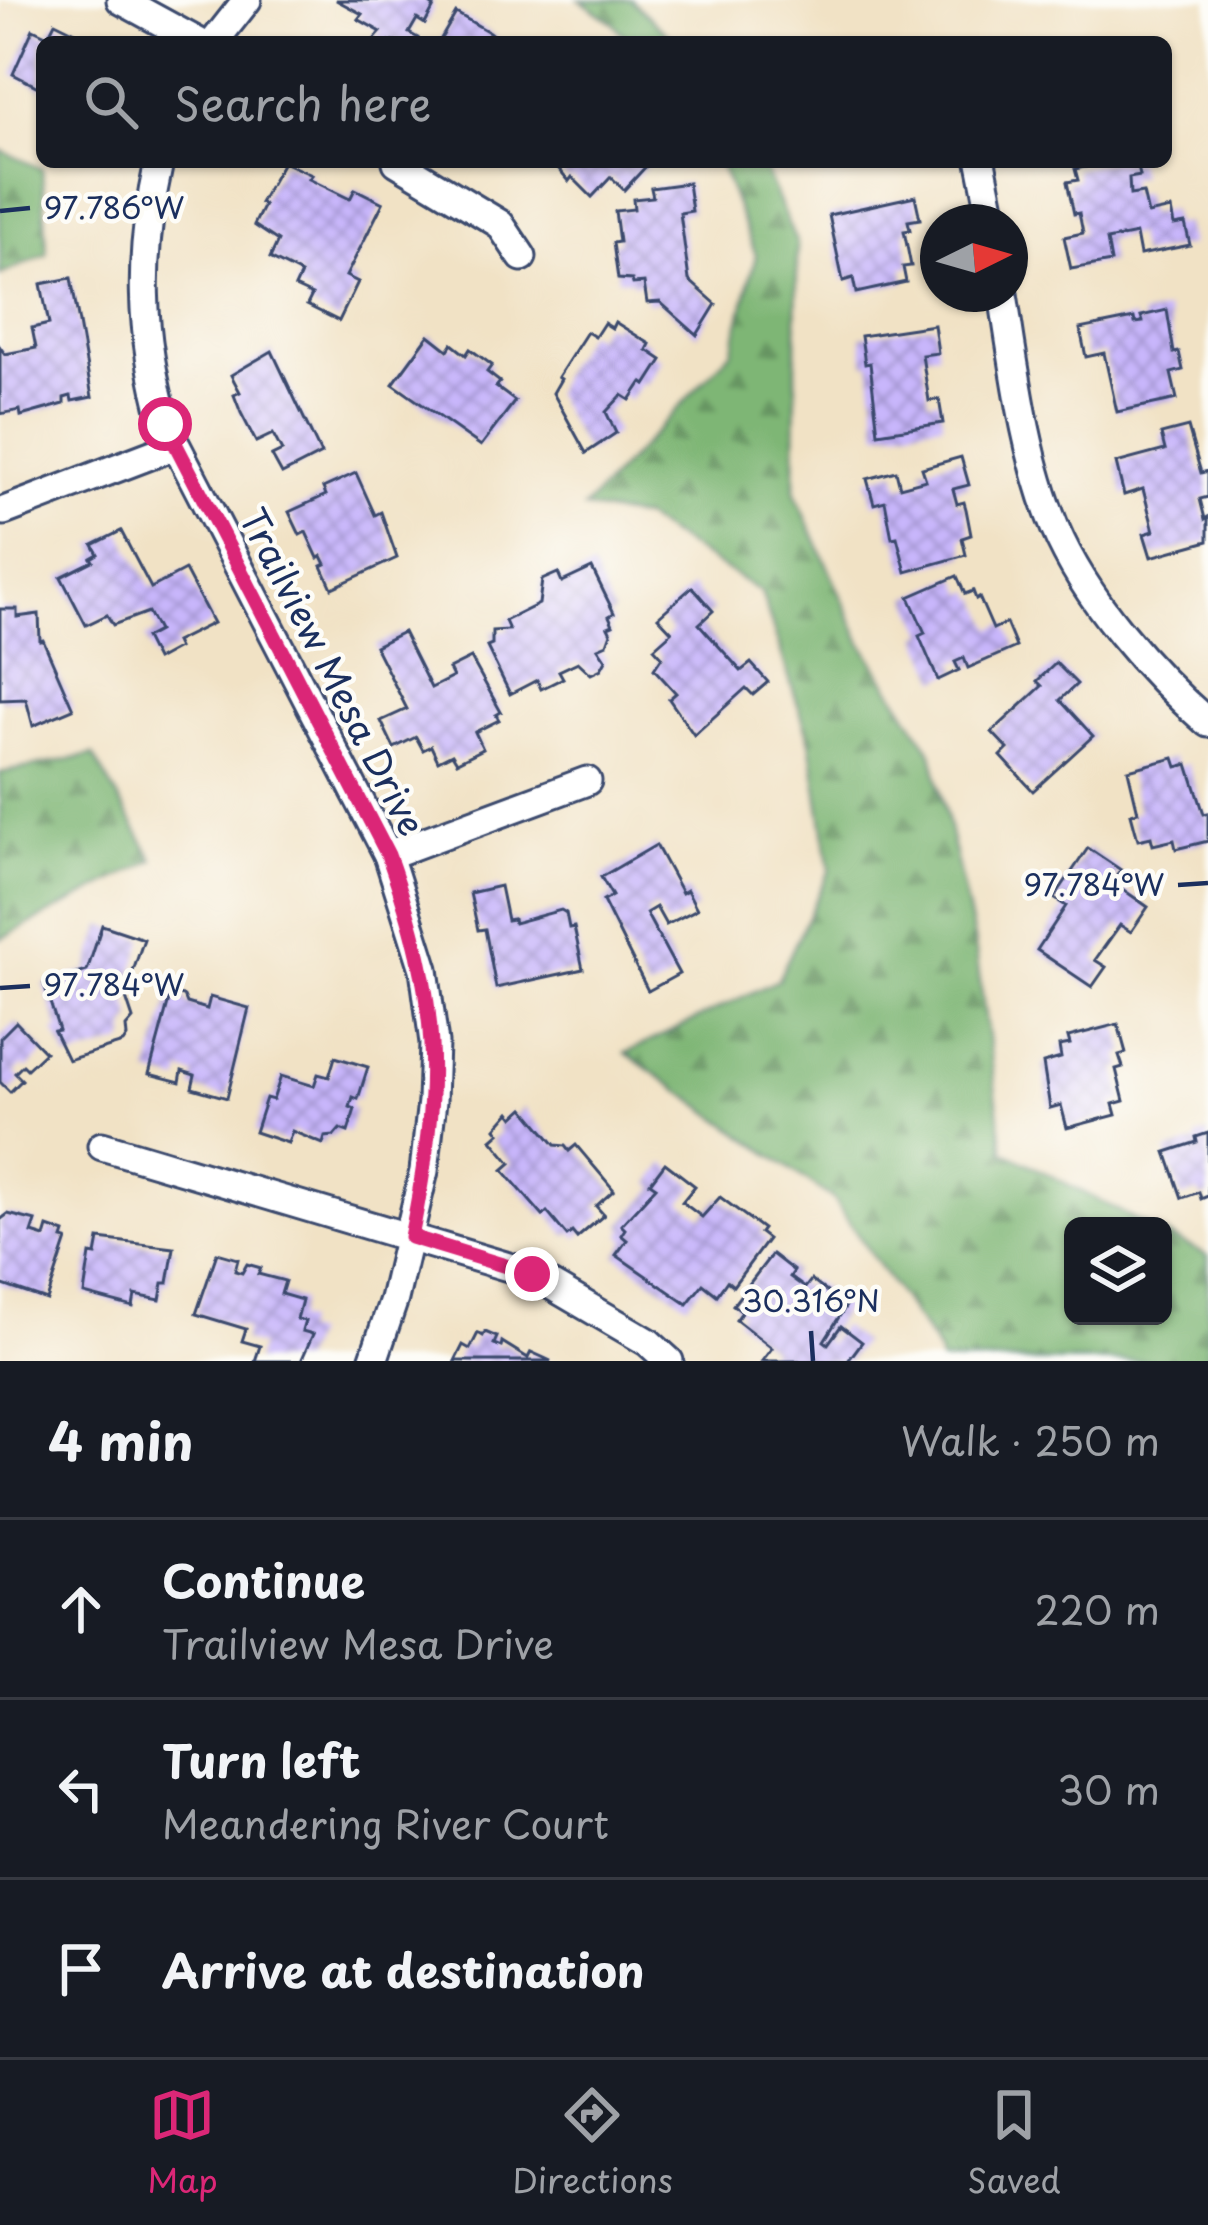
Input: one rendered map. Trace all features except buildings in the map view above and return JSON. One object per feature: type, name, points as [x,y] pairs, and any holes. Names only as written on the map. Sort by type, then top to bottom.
[{"type":"street","points":[[122,0],[187,36]]},
{"type":"street","points":[[219,36],[247,0]]},
{"type":"street","name":"Trailview Mesa Drive","points":[[158,168],[146,220],[144,320],[151,373],[174,446],[388,855],[424,969],[434,1043],[424,1171],[411,1237],[373,1361]]},
{"type":"street","points":[[407,168],[500,224],[522,257]]},
{"type":"street","points":[[982,168],[989,204]]},
{"type":"street","points":[[1007,312],[1021,401],[1055,529],[1108,618],[1208,723]]},
{"type":"street","points":[[4,511],[174,446]]},
{"type":"street","points":[[388,855],[587,782]]},
{"type":"street","points":[[102,1147],[532,1274],[648,1342],[669,1361]]},
{"type":"green space","points":[[580,0],[631,0],[670,36],[625,36]]},
{"type":"green space","points":[[0,150],[42,169],[47,254],[0,275]]},
{"type":"green space","points":[[721,168],[764,168],[797,244],[795,493],[862,643],[932,753],[974,938],[1004,1151],[1131,1217],[1064,1217],[1064,1325],[1172,1325],[1172,1238],[1208,1256],[1208,1361],[940,1361],[937,1349],[832,1198],[626,1053],[778,980],[830,870],[810,741],[761,592],[643,518],[584,508],[732,351],[756,255]]},
{"type":"green space","points":[[93,755],[154,860],[0,939],[0,773]]},
{"type":"route","points":[[165,424],[388,855],[412,923],[434,1043],[424,1171],[411,1237],[532,1274]]}]
